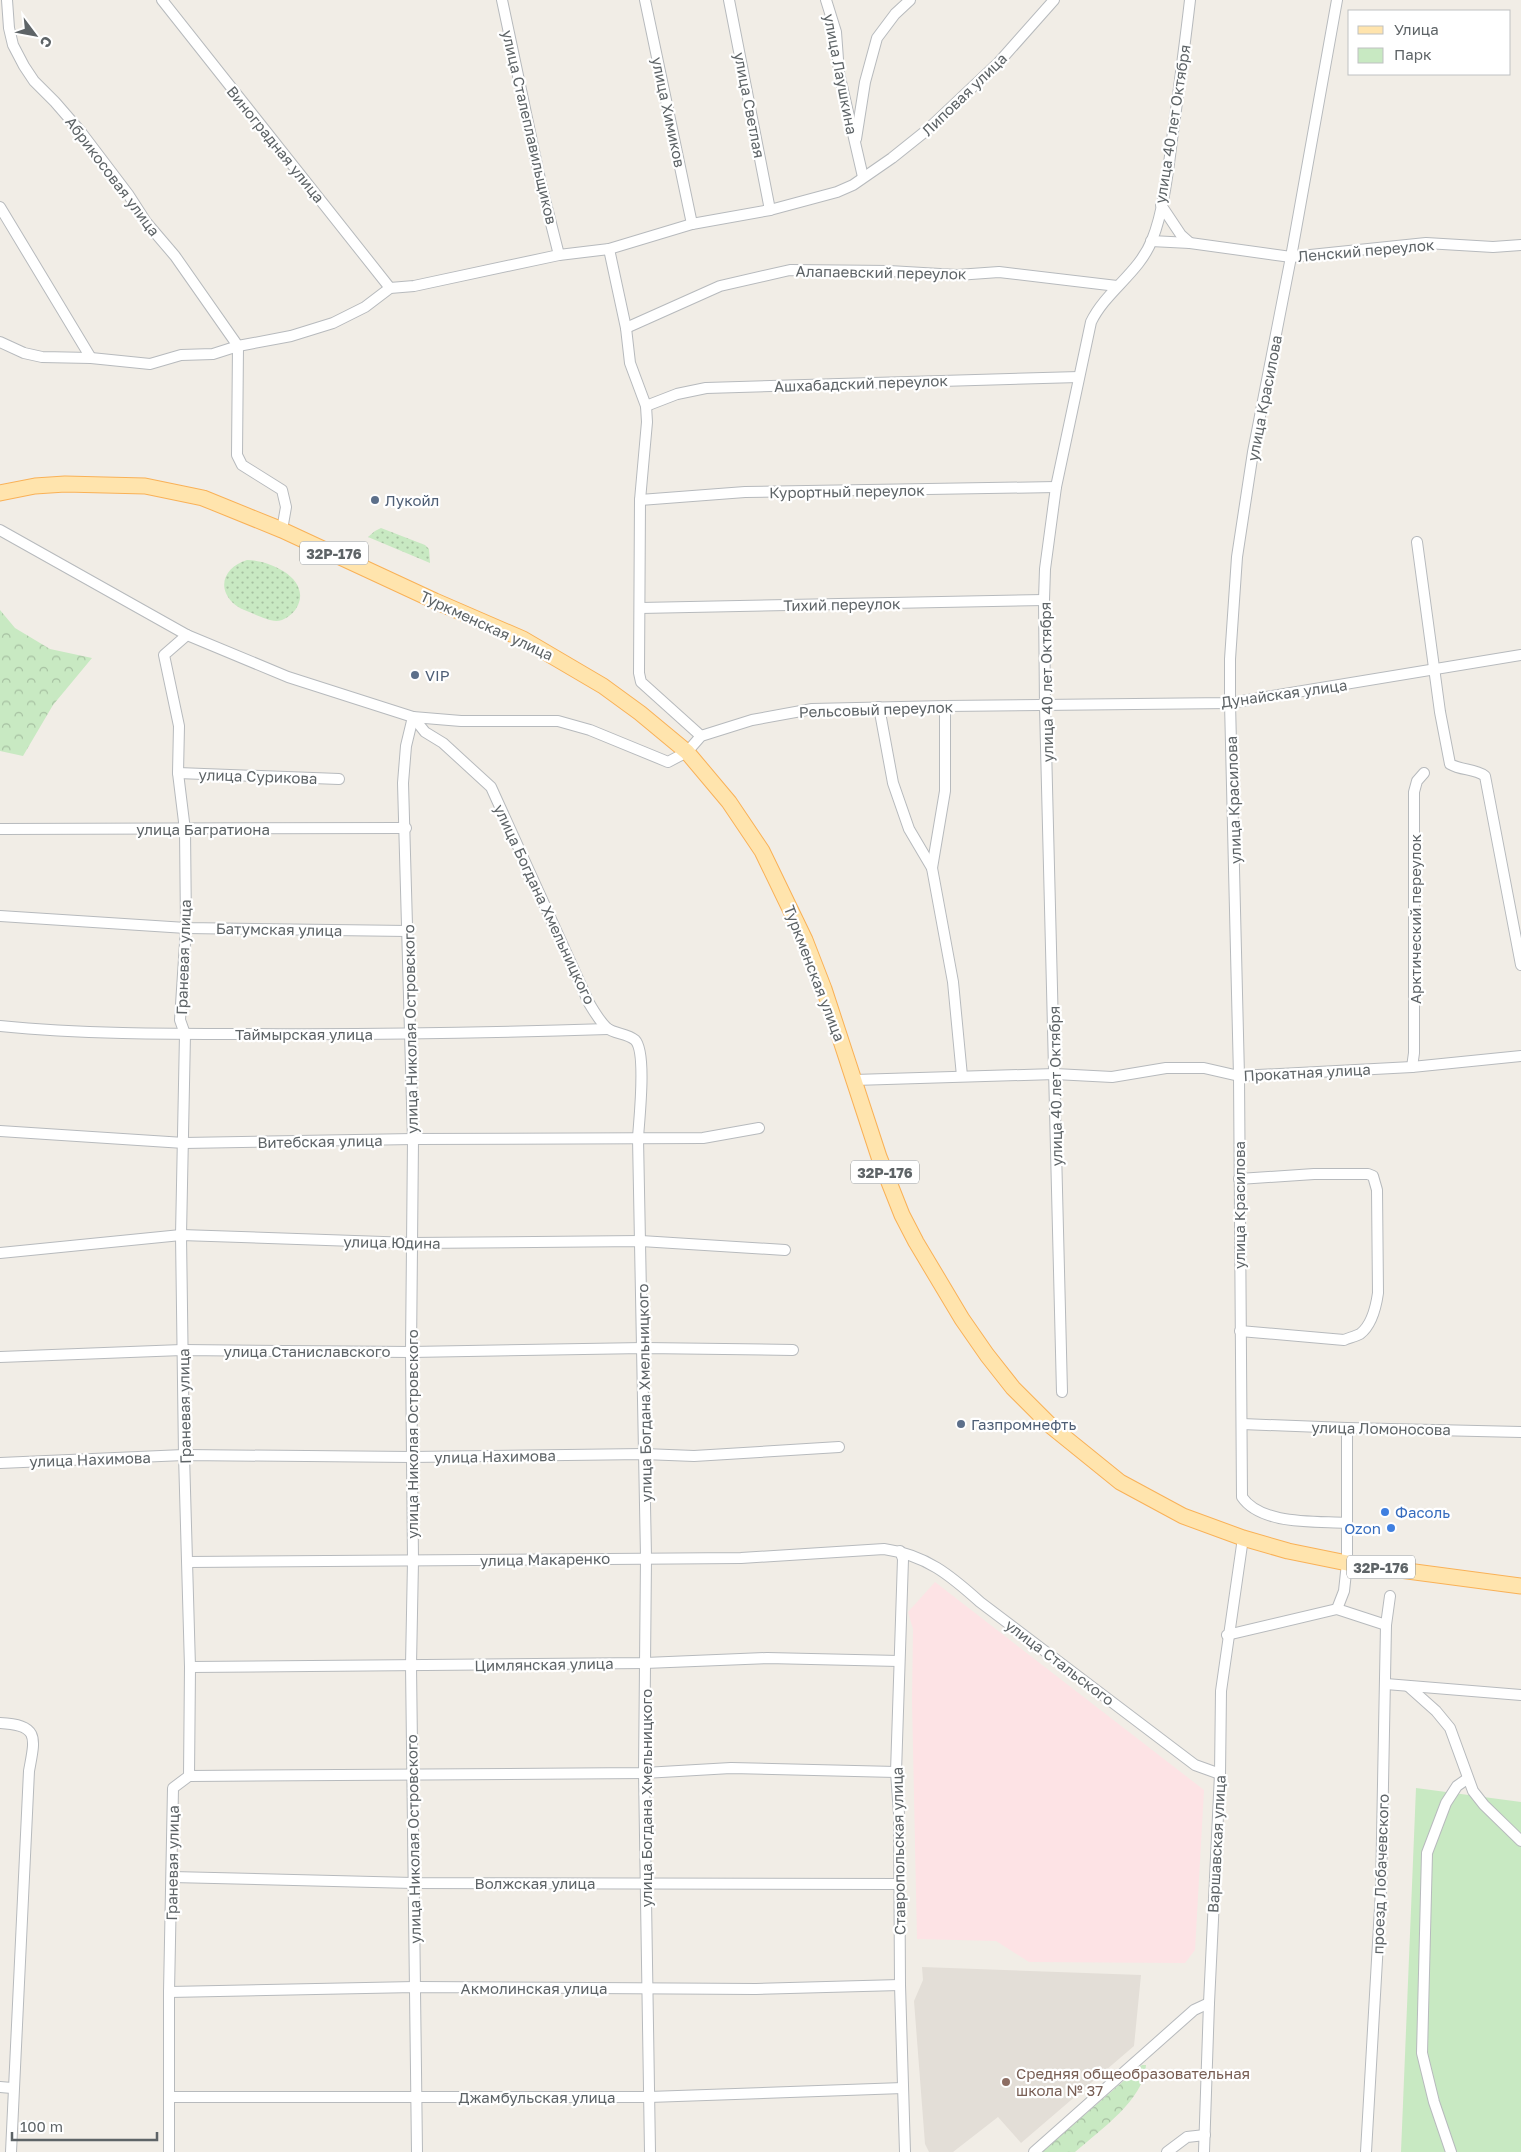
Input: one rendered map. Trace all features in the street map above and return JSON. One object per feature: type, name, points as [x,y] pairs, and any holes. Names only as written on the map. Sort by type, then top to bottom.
[{"type":"main road","name":"Туркменская улица","points":[[0,492],[34,486],[65,484],[145,486],[203,498],[282,530],[435,601],[523,639],[603,686],[687,752],[744,822],[778,880],[811,956],[879,1157],[902,1215],[962,1319],[1013,1388],[1052,1427],[1120,1482],[1183,1516],[1243,1538]]},
{"type":"main road","name":"32Р-176","points":[[1243,1538],[1288,1551],[1347,1563],[1521,1586]]},
{"type":"street","name":"Абрикосовая улица","points":[[7,0],[9,28],[13,45],[34,81],[56,102],[81,132],[128,194],[146,222],[175,256],[238,346]]},
{"type":"street","name":"Виноградная улица","points":[[162,0],[390,288]]},
{"type":"street","name":"улица Сталеплавильщиков","points":[[502,0],[541,184],[559,255]]},
{"type":"street","name":"улица Химиков","points":[[645,0],[692,224]]},
{"type":"street","name":"улица Светлая","points":[[729,0],[770,210]]},
{"type":"street","name":"улица Лаушкина","points":[[826,0],[836,32],[839,73],[864,177]]},
{"type":"street","points":[[855,145],[866,82],[877,38],[895,14],[910,0]]},
{"type":"street","name":"Липовая улица","points":[[390,288],[414,286],[559,255],[609,249],[692,224],[770,210],[838,192],[853,185],[892,158],[927,130],[999,62],[1054,0]]},
{"type":"street","name":"улица 40 лет Октября","points":[[1062,1392],[1045,706],[1045,569],[1056,488],[1091,322],[1098,308],[1135,267],[1152,241],[1169,165],[1190,0]]},
{"type":"street","name":"улица Красилова","points":[[1337,0],[1291,257],[1253,452],[1237,556],[1230,659],[1230,703],[1239,1076],[1242,1497],[1248,1506],[1257,1512],[1283,1518],[1346,1523]]},
{"type":"street","points":[[1161,205],[1181,235],[1190,243]]},
{"type":"street","points":[[0,206],[91,358]]},
{"type":"street","name":"Ленский переулок","points":[[1152,241],[1190,243],[1291,257],[1426,243],[1493,247],[1521,245]]},
{"type":"street","points":[[0,530],[186,635],[288,677],[413,717],[461,721],[558,721],[590,730],[668,762],[687,752],[701,736],[641,682],[638,664],[640,500],[647,422],[646,406],[630,363],[626,328],[609,249]]},
{"type":"street","name":"Алапаевский переулок","points":[[626,328],[720,286],[790,270],[889,271],[957,275],[999,272],[1117,286]]},
{"type":"street","points":[[0,342],[24,353],[42,357],[91,358],[150,364],[181,355],[213,354],[238,346],[291,336],[333,323],[365,307],[390,288]]},
{"type":"street","points":[[238,346],[237,455],[242,465],[282,490],[286,508],[282,530]]},
{"type":"street","name":"Ашхабадский переулок","points":[[646,406],[677,394],[706,388],[1079,377]]},
{"type":"street","name":"Курортный переулок","points":[[640,500],[745,492],[1056,488]]},
{"type":"street","points":[[1417,542],[1440,712],[1450,764],[1458,769],[1478,771],[1486,776],[1521,965]]},
{"type":"street","name":"Тихий переулок","points":[[640,608],[1044,600]]},
{"type":"street","name":"Граневая улица","points":[[169,2152],[169,1992],[173,1788],[189,1776],[190,1667],[184,1455],[181,1235],[185,1034],[180,1020],[186,928],[185,830],[178,772],[180,726],[164,655],[186,635]]},
{"type":"street","name":"Дунайская улица","points":[[1045,706],[1230,703],[1521,655]]},
{"type":"street","points":[[932,868],[945,792],[945,706]]},
{"type":"street","name":"Рельсовый переулок","points":[[701,736],[752,720],[812,709],[1045,706]]},
{"type":"street","points":[[879,707],[893,783],[909,829],[932,868],[953,982],[962,1076]]},
{"type":"street","name":"улица Николая Островского","points":[[413,717],[406,746],[403,782],[406,828],[413,1139],[411,1352],[413,1561],[411,1665],[417,2152]]},
{"type":"street","name":"улица Богдана Хмельницкого","points":[[413,717],[425,732],[443,744],[491,787],[589,1003],[608,1029],[622,1033],[635,1040],[640,1050],[642,1062],[638,1138],[644,1348],[646,1557],[644,1773],[649,1989],[650,2152]]},
{"type":"street","name":"улица Сурикова","points":[[178,772],[339,779]]},
{"type":"street","name":"Арктический переулок","points":[[1412,1068],[1414,1053],[1414,792],[1417,782],[1424,773]]},
{"type":"street","name":"улица Багратиона","points":[[0,830],[406,828]]},
{"type":"street","name":"Батумская улица","points":[[0,916],[186,928],[408,931]]},
{"type":"street","name":"Таймырская улица","points":[[0,1026],[31,1029],[185,1034],[410,1035],[608,1029]]},
{"type":"street","name":"Прокатная улица","points":[[854,1080],[1055,1074],[1112,1077],[1166,1068],[1204,1068],[1239,1076],[1412,1068],[1521,1056]]},
{"type":"street","name":"Витебская улица","points":[[0,1132],[184,1143],[413,1139],[704,1138],[759,1128]]},
{"type":"street","points":[[1239,1179],[1314,1174],[1368,1174],[1373,1176],[1377,1190],[1378,1293],[1376,1308],[1360,1334],[1344,1340],[1240,1331]]},
{"type":"street","name":"улица Юдина","points":[[0,1253],[181,1235],[412,1244],[641,1241],[785,1250]]},
{"type":"street","name":"улица Станиславского","points":[[0,1357],[182,1350],[411,1352],[644,1348],[793,1350]]},
{"type":"street","name":"улица Ломоносова","points":[[1242,1424],[1521,1432]]},
{"type":"street","points":[[1338,1609],[1344,1591],[1347,1563],[1347,1428]]},
{"type":"street","name":"улица Нахимова","points":[[0,1463],[184,1455],[411,1457],[644,1454],[694,1456],[840,1447]]},
{"type":"street","name":"Варшавская улица","points":[[1204,2152],[1220,1774],[1221,1691],[1227,1635],[1243,1538]]},
{"type":"street","name":"улица Макаренко","points":[[188,1562],[646,1557],[741,1558],[884,1549],[900,1551]]},
{"type":"street","name":"Ставропольская улица","points":[[900,1551],[903,1559],[898,1661],[896,1772],[899,1814],[900,1985],[905,2152]]},
{"type":"street","name":"улица Стальского","points":[[900,1551],[924,1559],[952,1577],[980,1602],[1195,1765],[1220,1774]]},
{"type":"street","name":"проезд Лобачевского","points":[[1366,2152],[1380,1890],[1386,1625],[1390,1596]]},
{"type":"street","points":[[1227,1635],[1338,1609],[1386,1625]]},
{"type":"street","name":"Цимлянская улица","points":[[190,1667],[645,1663],[767,1658],[898,1661]]},
{"type":"street","points":[[1386,1684],[1521,1695]]},
{"type":"street","points":[[1408,1686],[1436,1711],[1450,1728],[1468,1779],[1484,1805],[1521,1841]]},
{"type":"street","points":[[0,1723],[16,1724],[28,1729],[33,1736],[28,1781],[12,2088],[11,2152]]},
{"type":"street","points":[[189,1776],[644,1773],[731,1768],[896,1772]]},
{"type":"street","points":[[1451,2152],[1434,2102],[1422,2053],[1427,1853],[1446,1803],[1457,1786],[1468,1779]]},
{"type":"street","name":"Волжская улица","points":[[172,1877],[413,1883],[899,1884]]},
{"type":"street","name":"Акмолинская улица","points":[[169,1992],[415,1987],[756,1989],[900,1985]]},
{"type":"street","points":[[1034,2152],[1194,2010],[1209,2003]]},
{"type":"street","points":[[0,2087],[12,2088]]},
{"type":"street","name":"Джамбульская улица","points":[[170,2097],[649,2097],[903,2088]]},
{"type":"street","points":[[1167,2152],[1187,2137],[1205,2135]]},
{"type":"shaded area","points":[[935,1582],[1204,1790],[1195,1950],[1185,1963],[1029,1962],[996,1941],[917,1939],[912,1701],[913,1629],[908,1612]]},
{"type":"shaded area","name":"Средняя общеобразовательная школа № 37","points":[[922,1967],[1141,1975],[1134,2046],[1021,2143],[998,2117],[953,2152],[929,2152],[925,2144],[914,2001],[923,1980]]},
{"type":"green space","points":[[381,528],[425,545],[429,549],[430,563],[368,537]]},
{"type":"green space","points":[[247,560],[266,563],[276,567],[293,579],[300,595],[297,608],[289,616],[279,621],[269,620],[233,603],[225,590],[224,583],[229,571]]},
{"type":"green space","points":[[0,610],[15,628],[50,649],[92,658],[53,705],[23,756],[0,751]]},
{"type":"green space","points":[[1416,1788],[1521,1802],[1521,2152],[1401,2152]]},
{"type":"green space","points":[[1142,2065],[1146,2065],[1144,2078],[1138,2090],[1108,2124],[1075,2152],[1042,2152]]},
{"type":"place","name":"Лукойл","points":[[375,500]]},
{"type":"place","name":"VIP","points":[[415,675]]},
{"type":"place","name":"Газпромнефть","points":[[961,1424]]},
{"type":"place","name":"Фасоль","points":[[1385,1512]]},
{"type":"place","name":"Ozon","points":[[1391,1528]]},
{"type":"place","name":"Средняя общеобразовательная школа № 37","points":[[1006,2082]]}]
